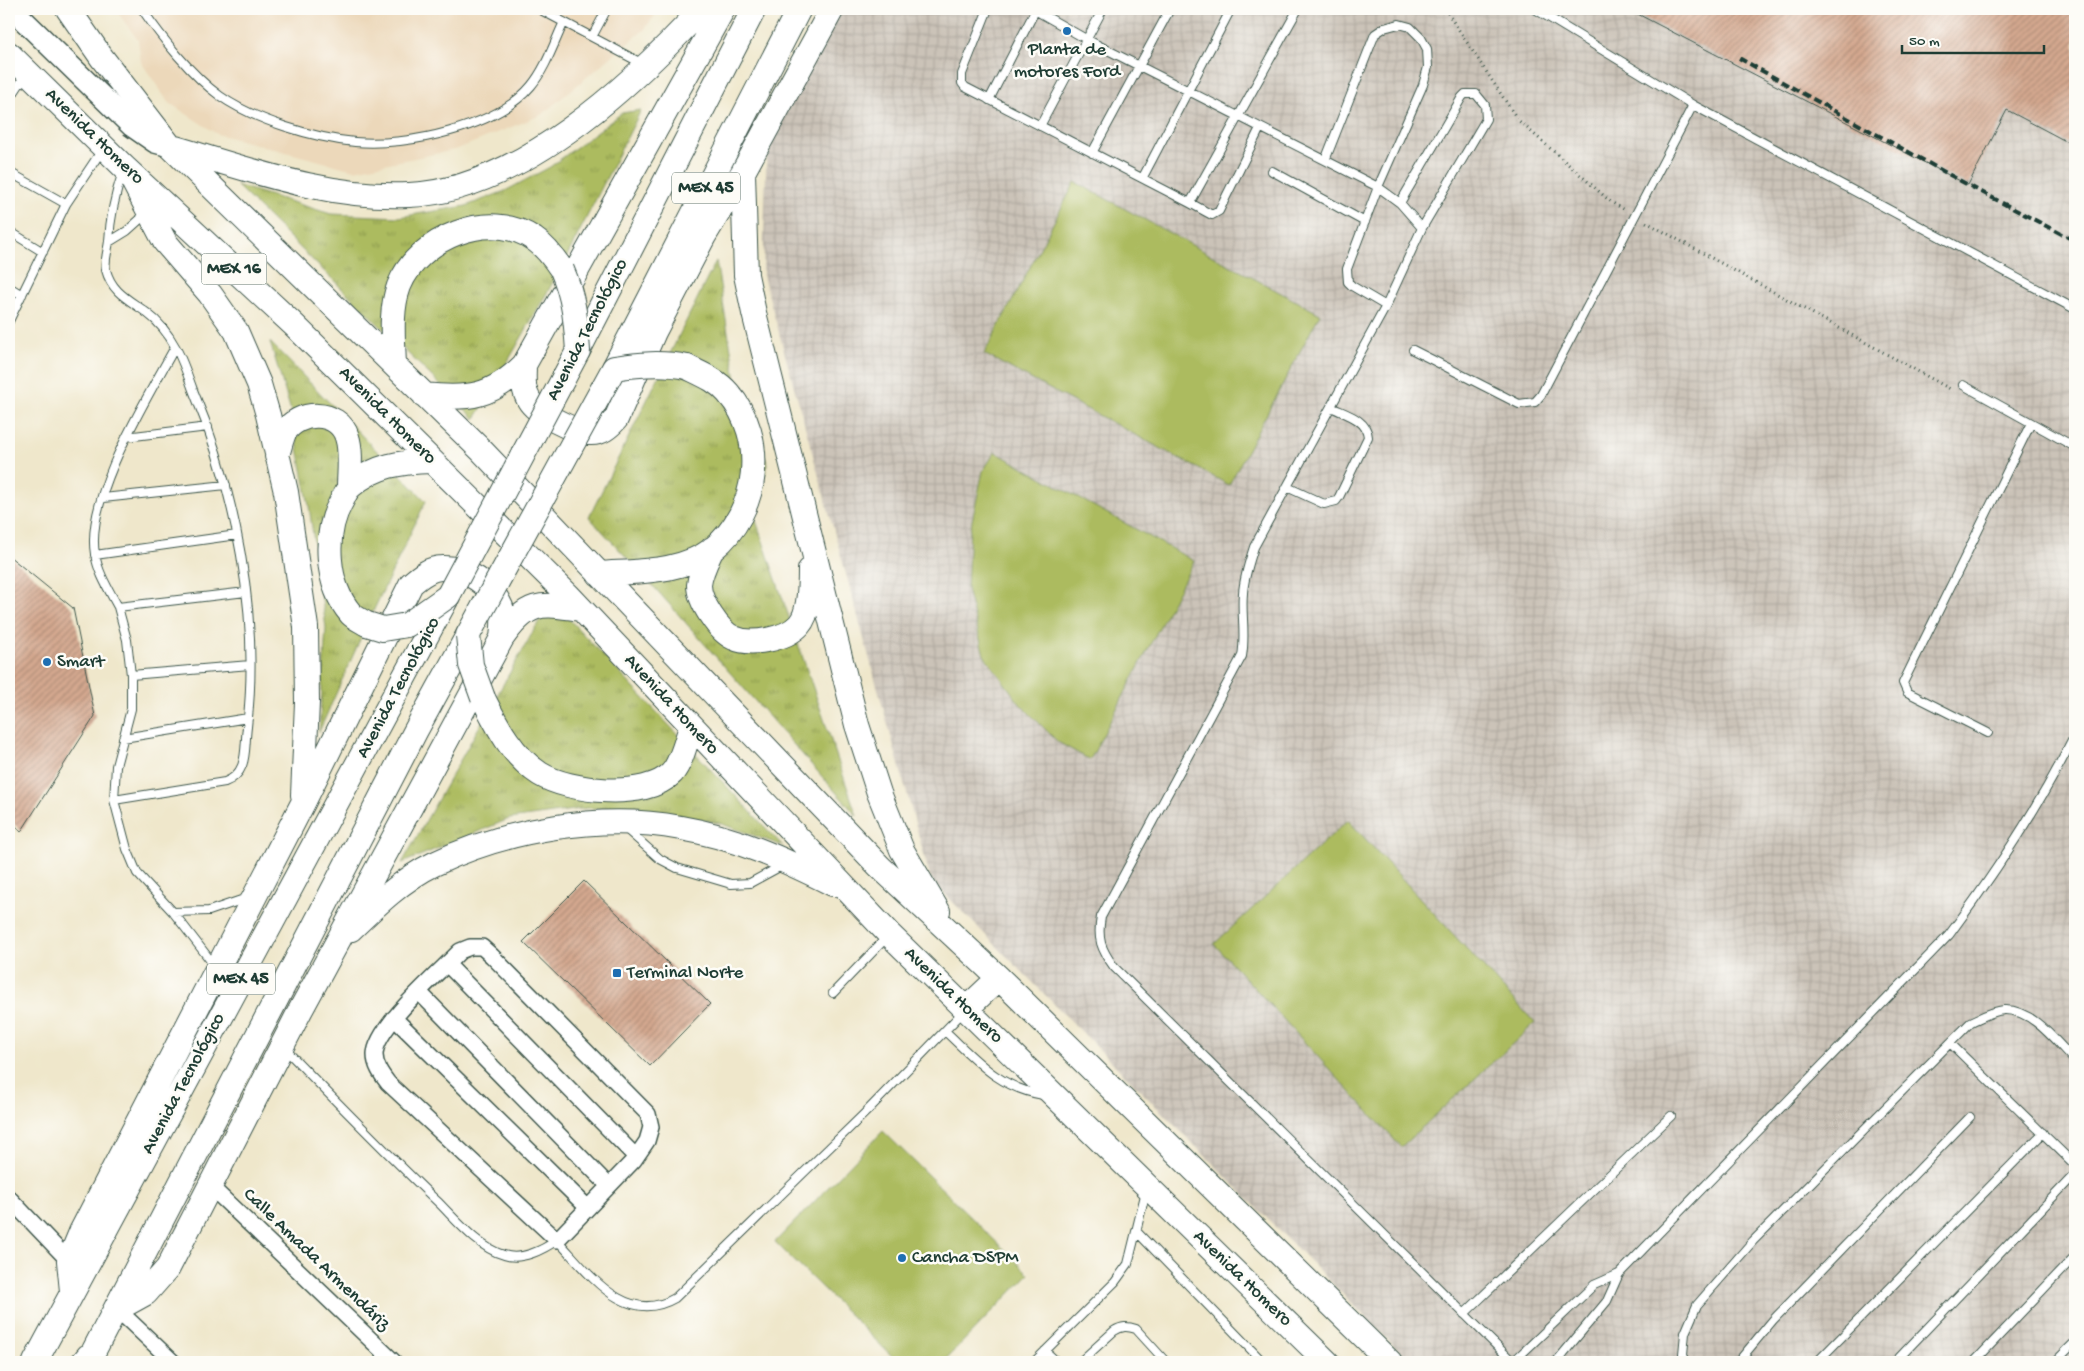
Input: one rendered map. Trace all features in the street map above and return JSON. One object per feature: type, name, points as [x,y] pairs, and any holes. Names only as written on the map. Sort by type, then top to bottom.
[{"type":"main road","name":"Avenida Homero","points":[[12,9],[132,126],[155,142],[170,146]]},
{"type":"main road","name":"Avenida Homero","points":[[68,9],[102,58],[170,146],[482,451],[880,867],[1000,978],[1390,1362]]},
{"type":"main road","points":[[170,146],[253,171],[329,190],[374,195],[410,196],[442,191],[477,180],[557,138],[612,98],[648,67],[702,9]]},
{"type":"main road","points":[[424,395],[471,397],[492,390],[509,380],[524,365],[723,9]]},
{"type":"main road","name":"Avenida Tecnológico","points":[[35,1362],[448,596],[578,351],[754,9]]},
{"type":"main road","name":"Avenida Tecnológico","points":[[88,1362],[416,730],[614,368],[799,9]]},
{"type":"main road","points":[[524,365],[524,388],[529,401],[542,413],[568,427],[589,433],[609,428],[616,419],[654,332],[704,236],[743,172],[832,9]]},
{"type":"main road","name":"Avenida Homero","points":[[9,54],[126,169],[294,325],[575,602],[691,727],[889,934],[1058,1097],[1147,1187],[1327,1362]]},
{"type":"main road","points":[[126,169],[147,212],[165,242],[210,294],[236,331],[259,384],[286,492],[298,560],[306,627],[307,702],[303,803]]},
{"type":"main road","points":[[743,172],[746,275],[857,725],[879,793],[902,850],[948,929]]},
{"type":"main road","points":[[394,365],[393,304],[407,271],[436,243],[456,233],[476,228],[496,227],[516,230],[533,238],[548,250],[562,270],[571,290],[576,316],[578,351]]},
{"type":"main road","points":[[592,566],[673,566],[698,558],[712,549],[734,528],[746,507],[753,478],[752,443],[740,411],[728,392],[710,377],[687,366],[670,363],[645,363],[614,368]]},
{"type":"main road","points":[[277,456],[284,433],[294,423],[306,416],[322,415],[342,427],[347,437],[349,488]]},
{"type":"main road","points":[[432,461],[393,463],[373,470],[349,488],[333,516],[330,544],[332,574],[341,599],[352,615],[367,624],[383,629],[407,625],[448,596]]},
{"type":"main road","points":[[712,549],[699,585],[707,611],[732,638],[750,642],[778,637],[799,625],[810,598],[810,560],[804,513]]},
{"type":"main road","points":[[72,1291],[69,1261],[81,1232],[303,803],[411,584],[423,574],[441,568],[461,570],[479,580],[494,594],[502,608],[504,622],[502,638]]},
{"type":"main road","points":[[117,1309],[146,1293],[162,1275],[282,1045],[502,638],[516,619],[529,610],[546,604],[575,602]]},
{"type":"main road","points":[[468,635],[471,665],[483,698],[500,731],[520,757],[541,774],[565,783],[596,789],[629,790],[658,782],[672,773],[680,758],[691,727]]},
{"type":"main road","points":[[336,944],[397,888],[433,865],[481,845],[542,829],[618,822],[681,828],[738,842],[788,862],[848,892]]},
{"type":"main road","points":[[966,1009],[1000,978]]},
{"type":"street","points":[[470,947],[482,947],[648,1114],[651,1127],[647,1141],[609,1186],[557,1240],[388,1083],[378,1069],[375,1058],[376,1046],[394,1018],[420,993],[460,951],[470,947]]},
{"type":"street","points":[[447,964],[636,1156]]},
{"type":"street","points":[[420,993],[609,1186]]},
{"type":"street","points":[[394,1018],[588,1208]]},
{"type":"street","name":"Calle Amada Armendáriz","points":[[210,1186],[394,1362]]},
{"type":"street","points":[[9,1198],[69,1261]]},
{"type":"street","points":[[117,1309],[173,1362]]},
{"type":"lane","points":[[142,9],[188,66],[219,96],[238,107],[276,123],[355,142],[388,142],[425,136],[462,126],[492,115],[512,104],[531,86],[541,72],[564,22]]},
{"type":"lane","points":[[539,9],[648,67]]},
{"type":"lane","points":[[592,37],[607,9]]},
{"type":"lane","points":[[988,9],[961,79],[965,88],[1143,177],[1212,215],[1219,211],[1260,128]]},
{"type":"lane","points":[[989,100],[1035,9],[1086,38],[1238,117],[1326,158],[1378,187],[1400,203],[1422,228]]},
{"type":"lane","points":[[1040,126],[1103,9]]},
{"type":"lane","points":[[1092,153],[1170,9]]},
{"type":"lane","points":[[1143,177],[1231,9]]},
{"type":"lane","points":[[1190,203],[1298,9]]},
{"type":"lane","points":[[1535,9],[1693,104],[2075,309]]},
{"type":"lane","points":[[1326,158],[1375,34],[1384,28],[1399,24],[1410,27],[1421,38],[1427,48],[1428,67],[1424,85],[1378,187],[1347,270],[1347,277],[1352,286],[1386,306]]},
{"type":"lane","points":[[9,100],[27,72]]},
{"type":"lane","points":[[1400,203],[1462,97],[1465,94],[1476,94],[1485,105],[1486,118],[1422,228],[1386,306],[1254,547],[1246,571],[1243,594],[1245,641],[1242,656],[1101,917],[1098,933],[1103,952],[1114,967],[1513,1362],[1594,1285],[1619,1274]]},
{"type":"lane","points":[[1413,350],[1519,404],[1535,402],[1541,395],[1693,104]]},
{"type":"lane","points":[[9,321],[66,204],[104,147]]},
{"type":"lane","points":[[114,800],[225,782],[238,775],[242,767],[248,718],[250,665],[246,592],[237,535],[226,485],[208,427],[176,347],[156,320],[123,298],[110,281],[105,258],[109,242],[111,211],[126,169]]},
{"type":"lane","points":[[1272,171],[1365,222]]},
{"type":"lane","points":[[9,172],[66,204]]},
{"type":"lane","points":[[109,242],[127,231],[147,212]]},
{"type":"lane","points":[[9,231],[43,252]]},
{"type":"lane","points":[[9,288],[22,295]]},
{"type":"lane","points":[[176,347],[126,437],[112,467],[94,531],[95,555],[102,578],[118,606],[127,640],[132,676],[131,709],[116,766],[114,800],[127,849],[137,873],[173,912],[217,969]]},
{"type":"lane","points":[[1962,385],[2075,447]]},
{"type":"lane","points":[[1287,486],[1324,504],[1336,501],[1339,497],[1368,437],[1368,431],[1362,423],[1331,407]]},
{"type":"lane","points":[[1988,733],[1907,692],[1903,682],[2031,423]]},
{"type":"lane","points":[[126,437],[208,427]]},
{"type":"lane","points":[[103,498],[226,485]]},
{"type":"lane","points":[[95,555],[237,535]]},
{"type":"lane","points":[[118,606],[246,592]]},
{"type":"lane","points":[[132,676],[250,665]]},
{"type":"lane","points":[[123,738],[248,718]]},
{"type":"lane","points":[[1556,1362],[1607,1301],[1619,1274],[1949,935],[1981,892],[2010,846],[2075,735]]},
{"type":"lane","points":[[618,822],[660,859],[677,868],[731,884],[750,882],[768,875],[788,862]]},
{"type":"lane","points":[[173,912],[209,911],[254,896]]},
{"type":"lane","points":[[833,993],[889,934]]},
{"type":"lane","points":[[282,1045],[392,1159],[471,1234],[495,1252],[506,1256],[532,1254],[543,1250],[557,1240],[606,1289],[620,1300],[635,1307],[664,1305],[675,1298],[866,1112],[966,1009]]},
{"type":"lane","points":[[1686,1362],[1683,1354],[1685,1333],[1697,1305],[1753,1241],[1971,1022],[1990,1013],[2005,1010],[2023,1014],[2042,1027],[2075,1061]]},
{"type":"lane","points":[[945,1031],[996,1078],[1018,1090],[1058,1097]]},
{"type":"lane","points":[[1950,1043],[2075,1165]]},
{"type":"lane","points":[[1464,1314],[1672,1116]]},
{"type":"lane","points":[[1738,1362],[1773,1320],[1970,1117]]},
{"type":"lane","points":[[1817,1362],[2042,1133]]},
{"type":"lane","points":[[1896,1362],[2075,1174]]},
{"type":"lane","points":[[1034,1362],[1115,1282],[1128,1264],[1147,1187]]},
{"type":"lane","points":[[1137,1232],[1263,1362]]},
{"type":"lane","points":[[1974,1362],[2075,1256]]},
{"type":"lane","points":[[54,1344],[72,1291]]},
{"type":"lane","points":[[73,1362],[117,1309]]},
{"type":"lane","points":[[1080,1362],[1114,1330],[1129,1326],[1136,1329],[1166,1362]]},
{"type":"lane","points":[[2055,1362],[2075,1342]]},
{"type":"lane","points":[[1045,1351],[1057,1362]]},
{"type":"path","points":[[1445,9],[1518,120],[1611,202],[1960,395]]},
{"type":"shaded area","points":[[115,9],[660,9],[644,30],[541,115],[455,150],[354,170],[217,134],[168,102],[141,62],[138,40]]},
{"type":"shaded area","points":[[835,9],[2075,9],[2075,1362],[1410,1362],[931,880],[763,275],[767,140]]},
{"type":"green space","points":[[641,110],[560,270],[475,419],[236,185],[331,214],[399,217],[466,206],[505,191],[550,167],[622,113]]},
{"type":"green space","points":[[1075,182],[1320,314],[1229,485],[984,354]]},
{"type":"green space","points":[[716,261],[741,409],[768,464],[753,512],[857,816],[654,587],[589,517]]},
{"type":"green space","points":[[270,342],[426,501],[367,624],[319,732],[326,628],[309,506],[291,411]]},
{"type":"green space","points":[[995,452],[1194,561],[1090,760],[1058,742],[1020,704],[984,655],[967,589],[970,530],[983,471]]},
{"type":"green space","points":[[551,600],[783,846],[719,823],[652,811],[588,808],[509,819],[402,863]]},
{"type":"green space","points":[[1348,820],[1535,1023],[1401,1147],[1214,944]]},
{"type":"green space","name":"Cancha DSPM","points":[[883,1131],[1029,1274],[943,1362],[898,1362],[775,1242]]},
{"type":"building","points":[[1628,9],[2075,9],[2075,146],[2007,110],[1968,185]]},
{"type":"building","name":"Smart","points":[[9,556],[73,608],[95,716],[21,832],[9,818]]},
{"type":"building","name":"Terminal Norte","points":[[584,881],[710,1004],[650,1066],[523,942]]},
{"type":"railway","points":[[1739,58],[1968,185],[2075,241]]},
{"type":"place","name":"Planta de motores Ford","points":[[1067,31]]},
{"type":"place","name":"Smart","points":[[47,662]]},
{"type":"place","name":"Terminal Norte","points":[[617,973]]},
{"type":"place","name":"Cancha DSPM","points":[[902,1258]]}]
